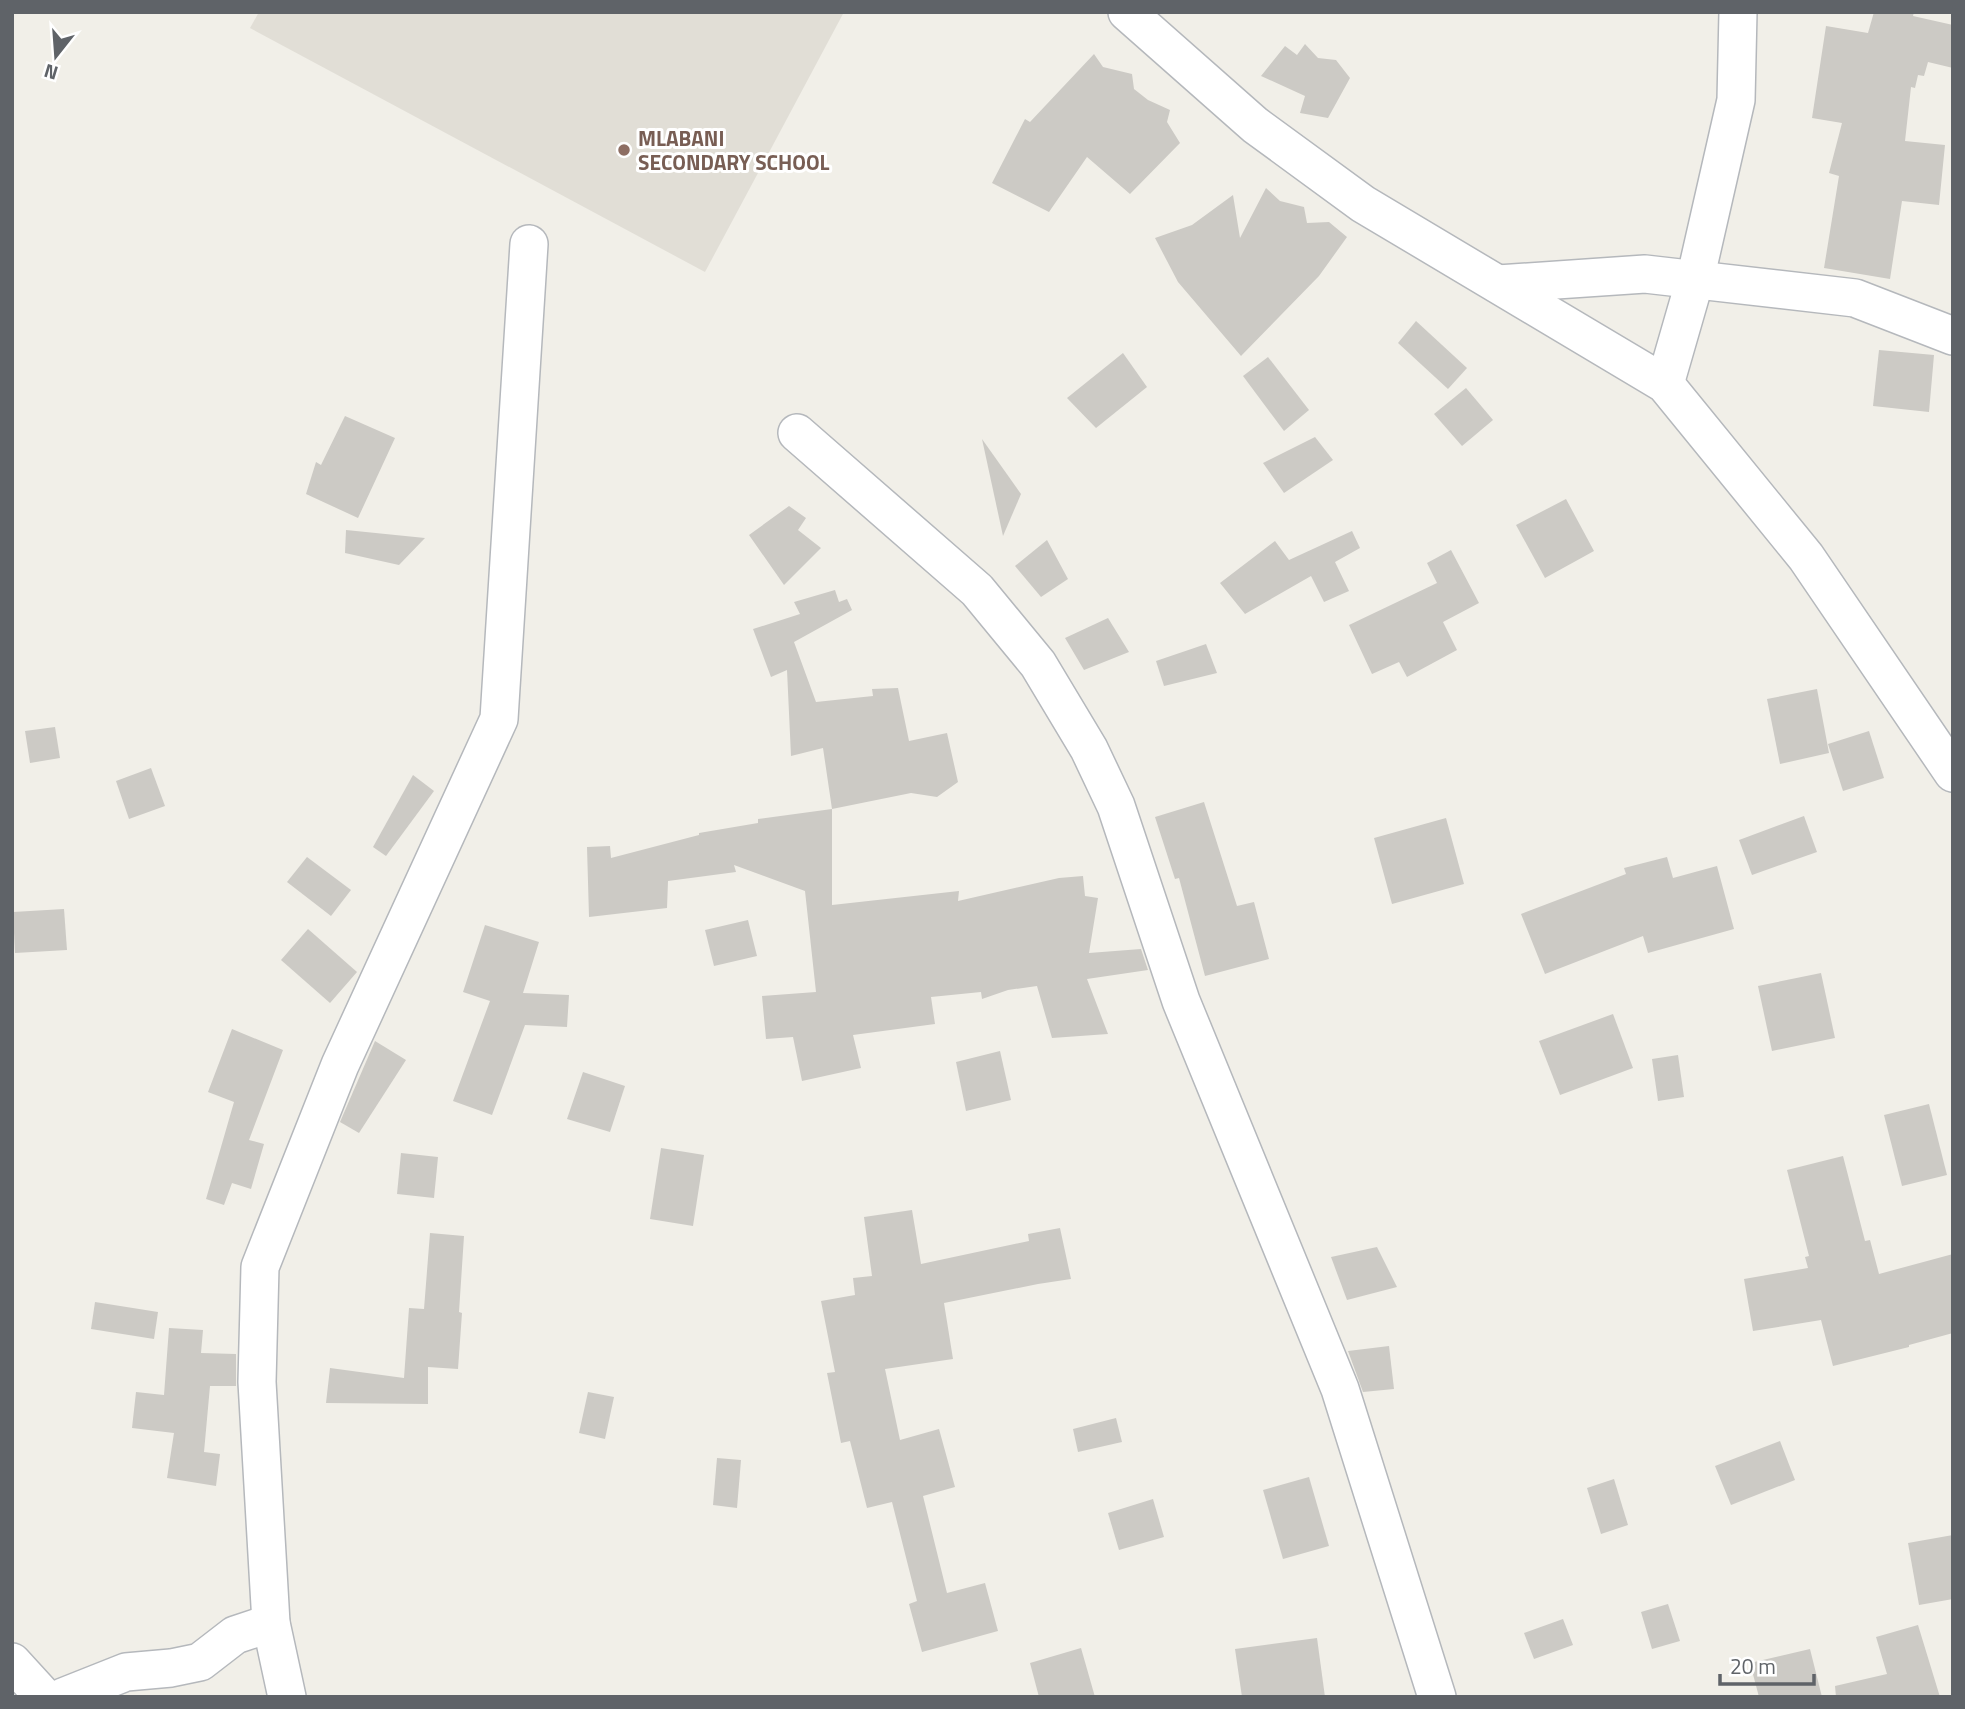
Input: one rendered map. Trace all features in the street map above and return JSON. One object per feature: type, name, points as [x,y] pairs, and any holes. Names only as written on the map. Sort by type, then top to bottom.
[{"type":"street","points":[[1127,12],[1255,125],[1363,204],[1665,384],[1806,557],[1953,773]]},
{"type":"street","points":[[1665,384],[1695,280],[1736,100],[1738,12]]},
{"type":"street","points":[[287,1697],[271,1623],[257,1382],[260,1268],[340,1065],[499,719],[528,244]]},
{"type":"street","points":[[1498,284],[1645,274],[1855,298],[1953,336]]},
{"type":"street","points":[[797,433],[977,590],[1038,664],[1089,749],[1116,806],[1181,1001],[1340,1389],[1437,1697]]},
{"type":"street","points":[[63,1697],[125,1672],[171,1668],[200,1661],[235,1635],[271,1623]]},
{"type":"street","points":[[12,1662],[44,1697]]},
{"type":"shaded area","name":"MLABANI SECONDARY SCHOOL","points":[[259,12],[844,12],[705,272],[250,28]]},
{"type":"building","points":[[1874,12],[1914,12],[1913,16],[1953,25],[1953,68],[1928,62],[1924,76],[1918,75],[1915,88],[1911,87],[1905,141],[1945,145],[1939,205],[1902,201],[1890,279],[1824,268],[1839,176],[1829,173],[1842,123],[1812,118],[1826,26],[1868,33]]},
{"type":"building","points":[[1305,44],[1318,58],[1336,60],[1350,78],[1328,118],[1300,113],[1305,96],[1261,76],[1285,46],[1297,55]]},
{"type":"building","points":[[1094,54],[1103,67],[1132,74],[1134,89],[1148,100],[1170,110],[1167,122],[1180,143],[1130,194],[1087,157],[1049,212],[992,183],[1025,119],[1030,122]]},
{"type":"building","points":[[1266,188],[1280,201],[1304,207],[1307,223],[1329,222],[1347,237],[1319,276],[1241,356],[1178,282],[1155,238],[1192,225],[1233,195],[1240,238]]},
{"type":"building","points":[[1416,321],[1467,368],[1448,389],[1398,343]]},
{"type":"building","points":[[1879,350],[1934,355],[1929,412],[1873,406]]},
{"type":"building","points":[[1123,353],[1147,387],[1096,428],[1067,398]]},
{"type":"building","points":[[1268,357],[1309,410],[1284,431],[1243,376]]},
{"type":"building","points":[[1466,388],[1493,420],[1462,446],[1434,414]]},
{"type":"building","points":[[345,416],[395,438],[358,518],[306,494],[316,462],[321,465]]},
{"type":"building","points":[[1315,437],[1333,460],[1284,493],[1263,463]]},
{"type":"building","points":[[982,439],[1021,494],[1003,536]]},
{"type":"building","points":[[1566,499],[1594,551],[1545,578],[1516,525]]},
{"type":"building","points":[[789,506],[806,518],[798,530],[821,548],[784,585],[749,535]]},
{"type":"building","points":[[346,530],[425,538],[399,565],[345,553]]},
{"type":"building","points":[[1352,531],[1360,548],[1335,562],[1349,591],[1324,602],[1311,576],[1245,614],[1220,583],[1275,541],[1289,560]]},
{"type":"building","points":[[1047,540],[1068,579],[1041,597],[1015,566]]},
{"type":"building","points":[[1451,550],[1479,603],[1443,622],[1457,650],[1407,677],[1399,662],[1372,674],[1349,625],[1437,583],[1427,563]]},
{"type":"building","points":[[835,590],[839,602],[847,599],[852,610],[794,642],[816,702],[873,696],[872,689],[898,688],[909,741],[947,733],[958,782],[937,797],[911,793],[832,809],[823,748],[791,756],[787,670],[771,677],[753,629],[800,614],[794,602]]},
{"type":"building","points":[[1108,618],[1129,652],[1084,670],[1065,638]]},
{"type":"building","points":[[1206,644],[1217,673],[1164,686],[1156,661]]},
{"type":"building","points":[[1817,689],[1829,753],[1780,764],[1767,699]]},
{"type":"building","points":[[55,727],[60,758],[30,763],[25,731]]},
{"type":"building","points":[[1869,731],[1884,778],[1843,791],[1828,744]]},
{"type":"building","points":[[151,768],[165,806],[129,819],[116,781]]},
{"type":"building","points":[[413,775],[434,791],[386,856],[373,847]]},
{"type":"building","points":[[1204,802],[1237,906],[1254,902],[1269,959],[1205,976],[1179,878],[1175,879],[1155,817]]},
{"type":"building","points":[[832,809],[832,905],[959,891],[958,901],[1059,878],[1083,876],[1085,896],[1098,898],[1089,953],[1141,949],[1148,970],[1087,979],[1108,1034],[1052,1038],[1037,986],[1008,990],[982,999],[981,992],[931,997],[935,1024],[853,1035],[861,1068],[802,1081],[793,1037],[766,1039],[762,996],[816,992],[805,891],[734,865],[736,872],[668,881],[667,908],[589,917],[587,847],[610,846],[611,858],[699,833],[758,823],[758,819]]},
{"type":"building","points":[[1804,816],[1817,852],[1752,875],[1739,840]]},
{"type":"building","points":[[1446,818],[1464,884],[1392,904],[1374,838]]},
{"type":"building","points":[[307,857],[351,890],[331,916],[287,882]]},
{"type":"building","points":[[1667,857],[1673,878],[1717,866],[1734,929],[1648,953],[1643,936],[1545,974],[1521,914],[1626,874],[1624,868]]},
{"type":"building","points":[[64,909],[67,950],[15,953],[13,912]]},
{"type":"building","points":[[748,920],[757,956],[714,966],[705,930]]},
{"type":"building","points":[[485,925],[539,942],[523,993],[569,995],[567,1027],[525,1025],[492,1115],[453,1101],[490,1001],[463,992]]},
{"type":"building","points":[[308,929],[357,972],[330,1003],[281,960]]},
{"type":"building","points":[[1821,973],[1835,1038],[1772,1051],[1758,986]]},
{"type":"building","points":[[1613,1014],[1633,1068],[1560,1095],[1539,1041]]},
{"type":"building","points":[[232,1029],[283,1050],[249,1140],[264,1144],[251,1189],[232,1183],[224,1205],[206,1199],[234,1102],[208,1092]]},
{"type":"building","points":[[375,1041],[406,1060],[359,1133],[340,1122]]},
{"type":"building","points":[[1000,1051],[1011,1100],[966,1111],[956,1062]]},
{"type":"building","points":[[1678,1055],[1684,1097],[1658,1101],[1652,1059]]},
{"type":"building","points":[[583,1072],[625,1086],[610,1132],[567,1119]]},
{"type":"building","points":[[1929,1104],[1947,1175],[1902,1186],[1884,1115]]},
{"type":"building","points":[[661,1148],[704,1155],[693,1226],[650,1219]]},
{"type":"building","points":[[401,1153],[438,1157],[434,1198],[397,1194]]},
{"type":"building","points":[[1843,1156],[1865,1241],[1870,1240],[1879,1274],[1953,1254],[1953,1333],[1833,1366],[1821,1320],[1753,1331],[1744,1279],[1808,1268],[1805,1257],[1809,1256],[1787,1170]]},
{"type":"building","points":[[912,1210],[921,1264],[1029,1241],[1028,1234],[1060,1228],[1071,1279],[944,1303],[953,1359],[885,1369],[900,1440],[939,1429],[955,1487],[923,1496],[947,1593],[985,1583],[998,1631],[922,1652],[909,1604],[917,1601],[892,1502],[867,1508],[850,1441],[841,1443],[827,1373],[835,1372],[821,1301],[855,1295],[853,1278],[872,1276],[864,1217]]},
{"type":"building","points":[[430,1233],[464,1236],[458,1369],[428,1367],[428,1404],[326,1403],[330,1368],[404,1378],[409,1308],[424,1309]]},
{"type":"building","points":[[1377,1247],[1397,1287],[1347,1300],[1331,1257]]},
{"type":"building","points":[[95,1302],[158,1312],[154,1339],[91,1329]]},
{"type":"building","points":[[169,1328],[203,1330],[201,1353],[236,1354],[236,1386],[210,1386],[204,1452],[220,1454],[216,1486],[167,1478],[174,1433],[132,1428],[136,1392],[164,1395]]},
{"type":"building","points":[[1389,1346],[1394,1389],[1363,1392],[1348,1351]]},
{"type":"building","points":[[588,1392],[614,1397],[605,1439],[579,1433]]},
{"type":"building","points":[[1116,1418],[1122,1442],[1078,1452],[1073,1429]]},
{"type":"building","points":[[1780,1441],[1795,1480],[1731,1505],[1715,1466]]},
{"type":"building","points":[[717,1458],[741,1460],[737,1508],[713,1505]]},
{"type":"building","points":[[1309,1477],[1329,1546],[1283,1559],[1263,1490]]},
{"type":"building","points":[[1614,1479],[1628,1525],[1601,1534],[1587,1488]]},
{"type":"building","points":[[1153,1499],[1164,1537],[1119,1550],[1108,1513]]},
{"type":"building","points":[[1953,1535],[1953,1599],[1919,1605],[1908,1543]]},
{"type":"building","points":[[1668,1604],[1680,1641],[1652,1649],[1641,1612]]},
{"type":"building","points":[[1563,1619],[1573,1645],[1534,1659],[1524,1633]]},
{"type":"building","points":[[1918,1625],[1940,1697],[1836,1697],[1835,1686],[1887,1674],[1876,1637]]},
{"type":"building","points":[[1317,1638],[1325,1697],[1242,1697],[1235,1649]]},
{"type":"building","points":[[1081,1648],[1095,1697],[1039,1697],[1030,1663]]},
{"type":"building","points":[[1810,1649],[1822,1697],[1759,1697],[1750,1663]]},
{"type":"place","name":"MLABANI SECONDARY SCHOOL","points":[[624,150]]}]
